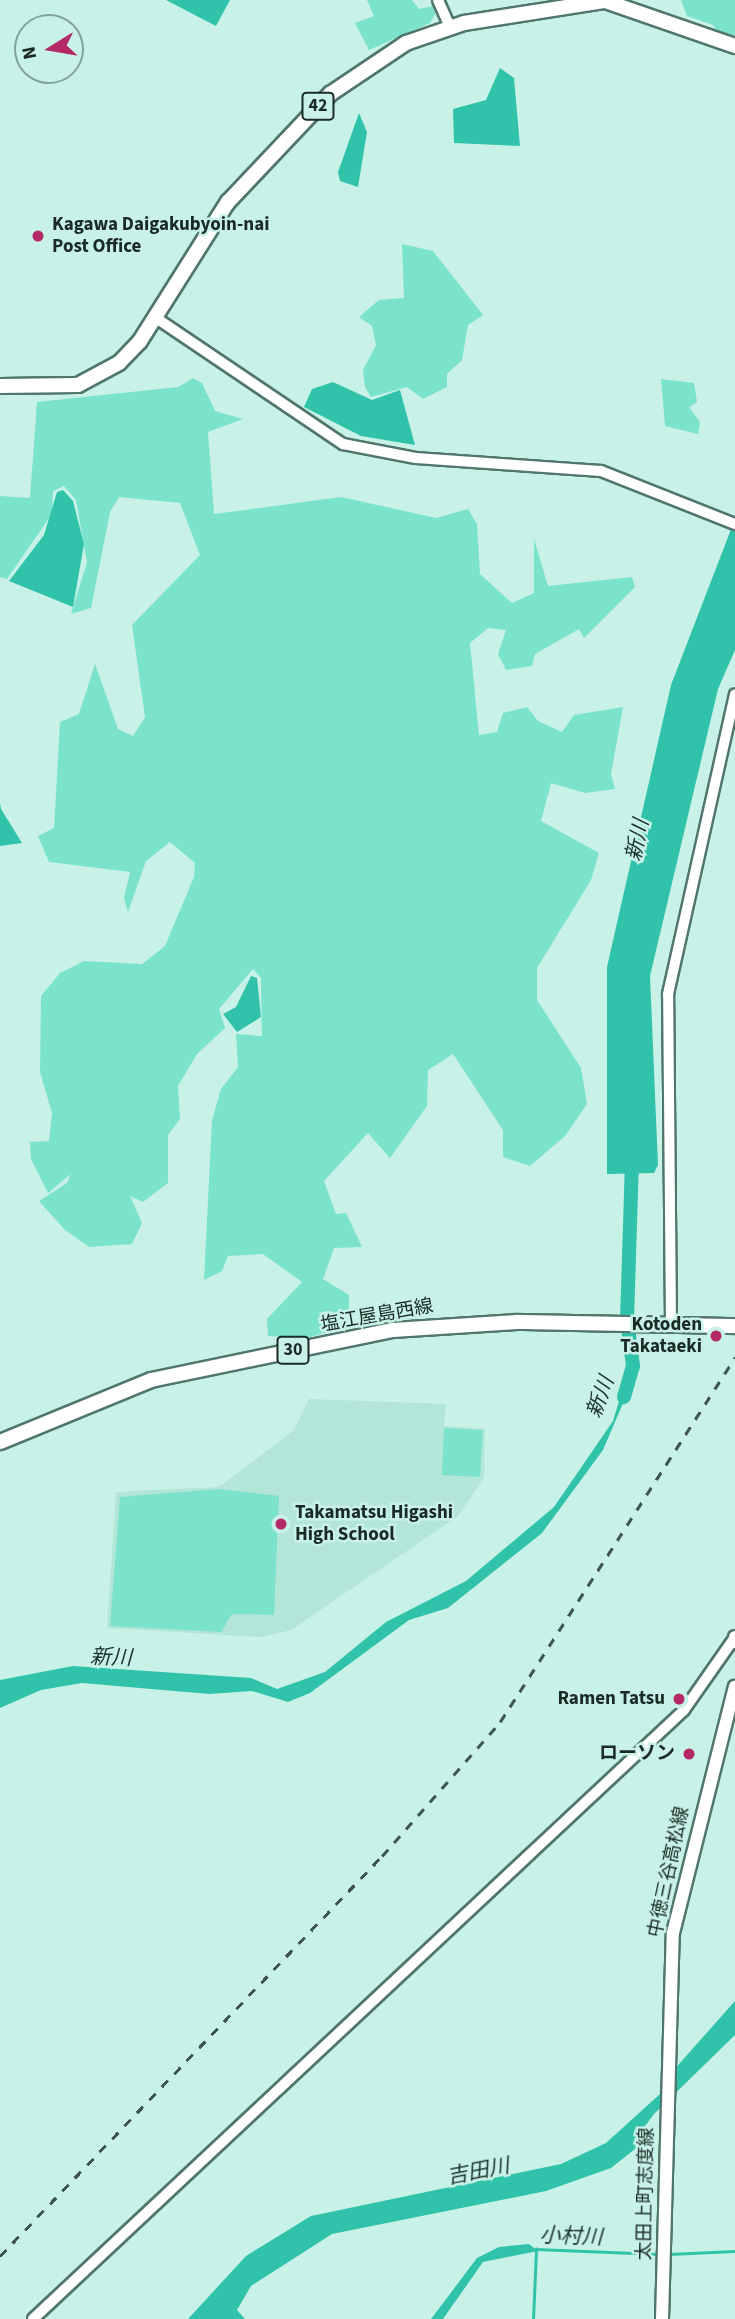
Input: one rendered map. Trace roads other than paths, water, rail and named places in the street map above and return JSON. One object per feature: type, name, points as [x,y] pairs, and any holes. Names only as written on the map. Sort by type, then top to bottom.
[{"type":"main road","name":"42","points":[[0,386],[59,388],[99,377],[140,341],[212,222],[330,94],[378,58],[450,27],[605,1],[735,46]]},
{"type":"main road","name":"塩江屋島西線","points":[[0,1442],[151,1380],[393,1329],[454,1323],[668,1323],[735,1326]]},
{"type":"main road","name":"中徳三谷高松線","points":[[667,2071],[679,1897],[735,1686]]},
{"type":"main road","name":"太田上町志度線","points":[[663,2319],[667,2071]]},
{"type":"street","points":[[438,0],[450,27]]},
{"type":"street","points":[[156,318],[343,443],[416,458],[591,469],[730,522]]},
{"type":"street","points":[[668,1323],[668,994],[735,694]]},
{"type":"street","points":[[33,2319],[684,1710],[734,1639]]},
{"type":"water","points":[[166,0],[230,0],[216,26]]},
{"type":"water","points":[[500,68],[514,78],[520,146],[454,143],[453,109],[486,100]]},
{"type":"water","points":[[359,113],[367,132],[358,187],[340,181],[338,172]]},
{"type":"water","points":[[333,382],[372,400],[400,390],[415,445],[361,436],[304,407],[312,389]]},
{"type":"water","points":[[63,490],[73,501],[84,544],[73,607],[9,581],[44,535],[57,492]]},
{"type":"water","points":[[735,519],[735,650],[718,689],[650,976],[658,1165],[654,1173],[607,1174],[607,967],[671,685]]},
{"type":"water","points":[[0,803],[1,809],[22,843],[0,846]]},
{"type":"water","points":[[251,976],[257,978],[261,1017],[237,1032],[223,1014],[236,1007]]},
{"type":"water","points":[[626,1378],[627,1394],[603,1450],[542,1533],[448,1608],[409,1620],[310,1693],[288,1702],[252,1691],[209,1694],[82,1683],[41,1690],[0,1708],[0,1680],[73,1666],[251,1678],[277,1689],[325,1672],[386,1622],[466,1581],[554,1507],[613,1421]]},
{"type":"water","points":[[735,2001],[735,2035],[654,2114],[640,2133],[650,2132],[649,2138],[611,2168],[546,2191],[332,2234],[251,2286],[237,2310],[245,2319],[188,2319],[246,2256],[311,2216],[561,2164],[606,2143],[671,2084],[672,2072]]},
{"type":"water","points":[[529,2244],[538,2251],[483,2262],[443,2319],[431,2319],[477,2258],[499,2247]]},
{"type":"waterway","name":"新川","points":[[624,1397],[633,1366],[627,1320],[632,1157]]},
{"type":"waterway","name":"小村川","points":[[536,2249],[658,2254]]},
{"type":"waterway","points":[[533,2319],[536,2249]]},
{"type":"waterway","name":"小村川","points":[[669,2254],[735,2251]]},
{"type":"railway","points":[[0,2256],[382,1856],[500,1722],[735,1357]]},
{"type":"place","name":"Kagawa Daigakubyoin-nai Post Office","points":[[38,236]]},
{"type":"place","name":"Kotoden Takataeki","points":[[716,1336]]},
{"type":"place","name":"Takamatsu Higashi High School","points":[[281,1524]]},
{"type":"place","name":"Ramen Tatsu","points":[[679,1699]]},
{"type":"place","name":"ローソン","points":[[689,1754]]},
{"type":"water label","name":"吉田川","points":[[478,2171]]}]
